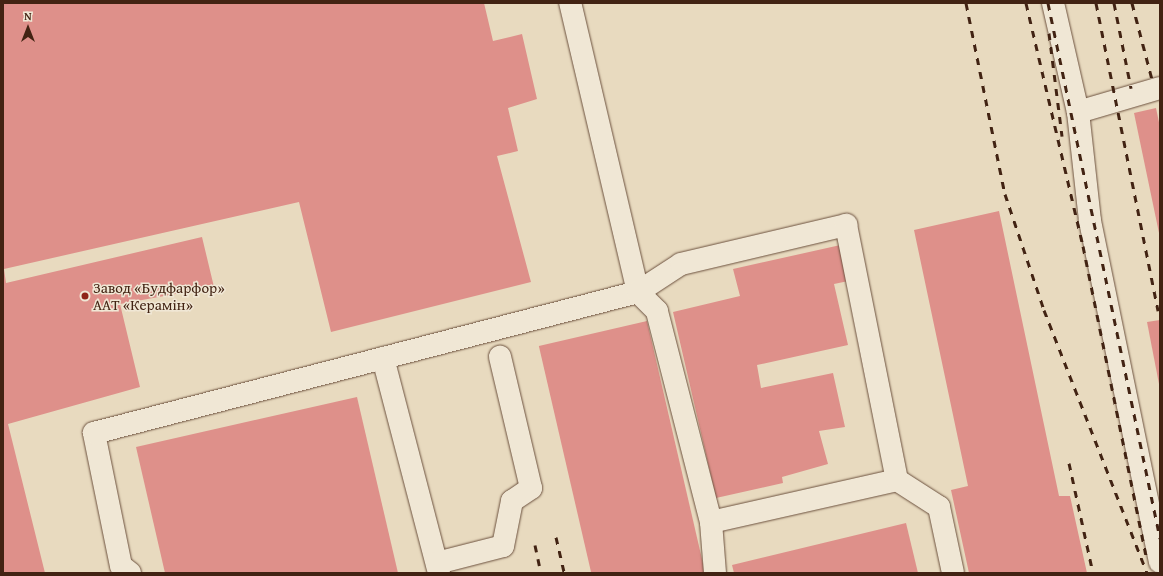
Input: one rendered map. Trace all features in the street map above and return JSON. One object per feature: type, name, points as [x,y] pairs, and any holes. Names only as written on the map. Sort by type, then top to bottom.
[{"type":"lane","points":[[570,3],[638,292],[657,311],[711,522],[715,573]]},
{"type":"lane","points":[[1053,3],[1078,112],[1090,221],[1160,562]]},
{"type":"lane","points":[[1078,112],[1160,88]]},
{"type":"lane","points":[[130,573],[121,566],[94,433],[638,292],[681,264],[846,225],[897,480]]},
{"type":"lane","points":[[383,358],[438,568],[503,546],[512,501],[531,488],[500,357]]},
{"type":"lane","points":[[711,522],[897,480],[939,507],[953,573]]},
{"type":"building","name":"Завод «Будфарфор» ААТ «Керамін»","points":[[3,3],[484,3],[493,41],[522,34],[537,99],[508,108],[518,151],[497,156],[531,282],[331,332],[299,202],[4,269],[6,283],[202,237],[214,287],[120,304],[140,387],[8,424],[45,573],[3,573]]},
{"type":"building","points":[[1156,108],[1160,127],[1159,233],[1134,113]]},
{"type":"building","points":[[999,211],[1059,496],[1070,496],[1087,573],[969,573],[951,490],[968,486],[914,230]]},
{"type":"building","points":[[845,244],[853,280],[834,284],[848,345],[757,365],[761,388],[833,373],[845,427],[819,431],[828,464],[782,477],[783,483],[716,498],[673,312],[740,296],[733,269]]},
{"type":"building","points":[[1160,320],[1160,384],[1159,384],[1147,322]]},
{"type":"building","points":[[647,321],[705,573],[591,573],[539,346]]},
{"type":"building","points":[[357,397],[398,573],[165,573],[136,447]]},
{"type":"building","points":[[906,523],[918,573],[734,573],[732,565]]},
{"type":"railway","points":[[966,3],[1005,194],[1044,310],[1147,573]]},
{"type":"railway","points":[[1026,3],[1083,246],[1147,560]]},
{"type":"railway","points":[[1048,3],[1160,538]]},
{"type":"railway","points":[[1096,3],[1158,311]]},
{"type":"railway","points":[[1114,3],[1131,88]]},
{"type":"railway","points":[[1132,3],[1153,83]]},
{"type":"railway","points":[[1049,33],[1062,136]]},
{"type":"railway","points":[[1069,463],[1093,573]]},
{"type":"railway","points":[[556,537],[564,573]]},
{"type":"railway","points":[[535,545],[541,573]]},
{"type":"place","name":"Завод «Будфарфор» ААТ «Керамін»","points":[[85,296]]}]
